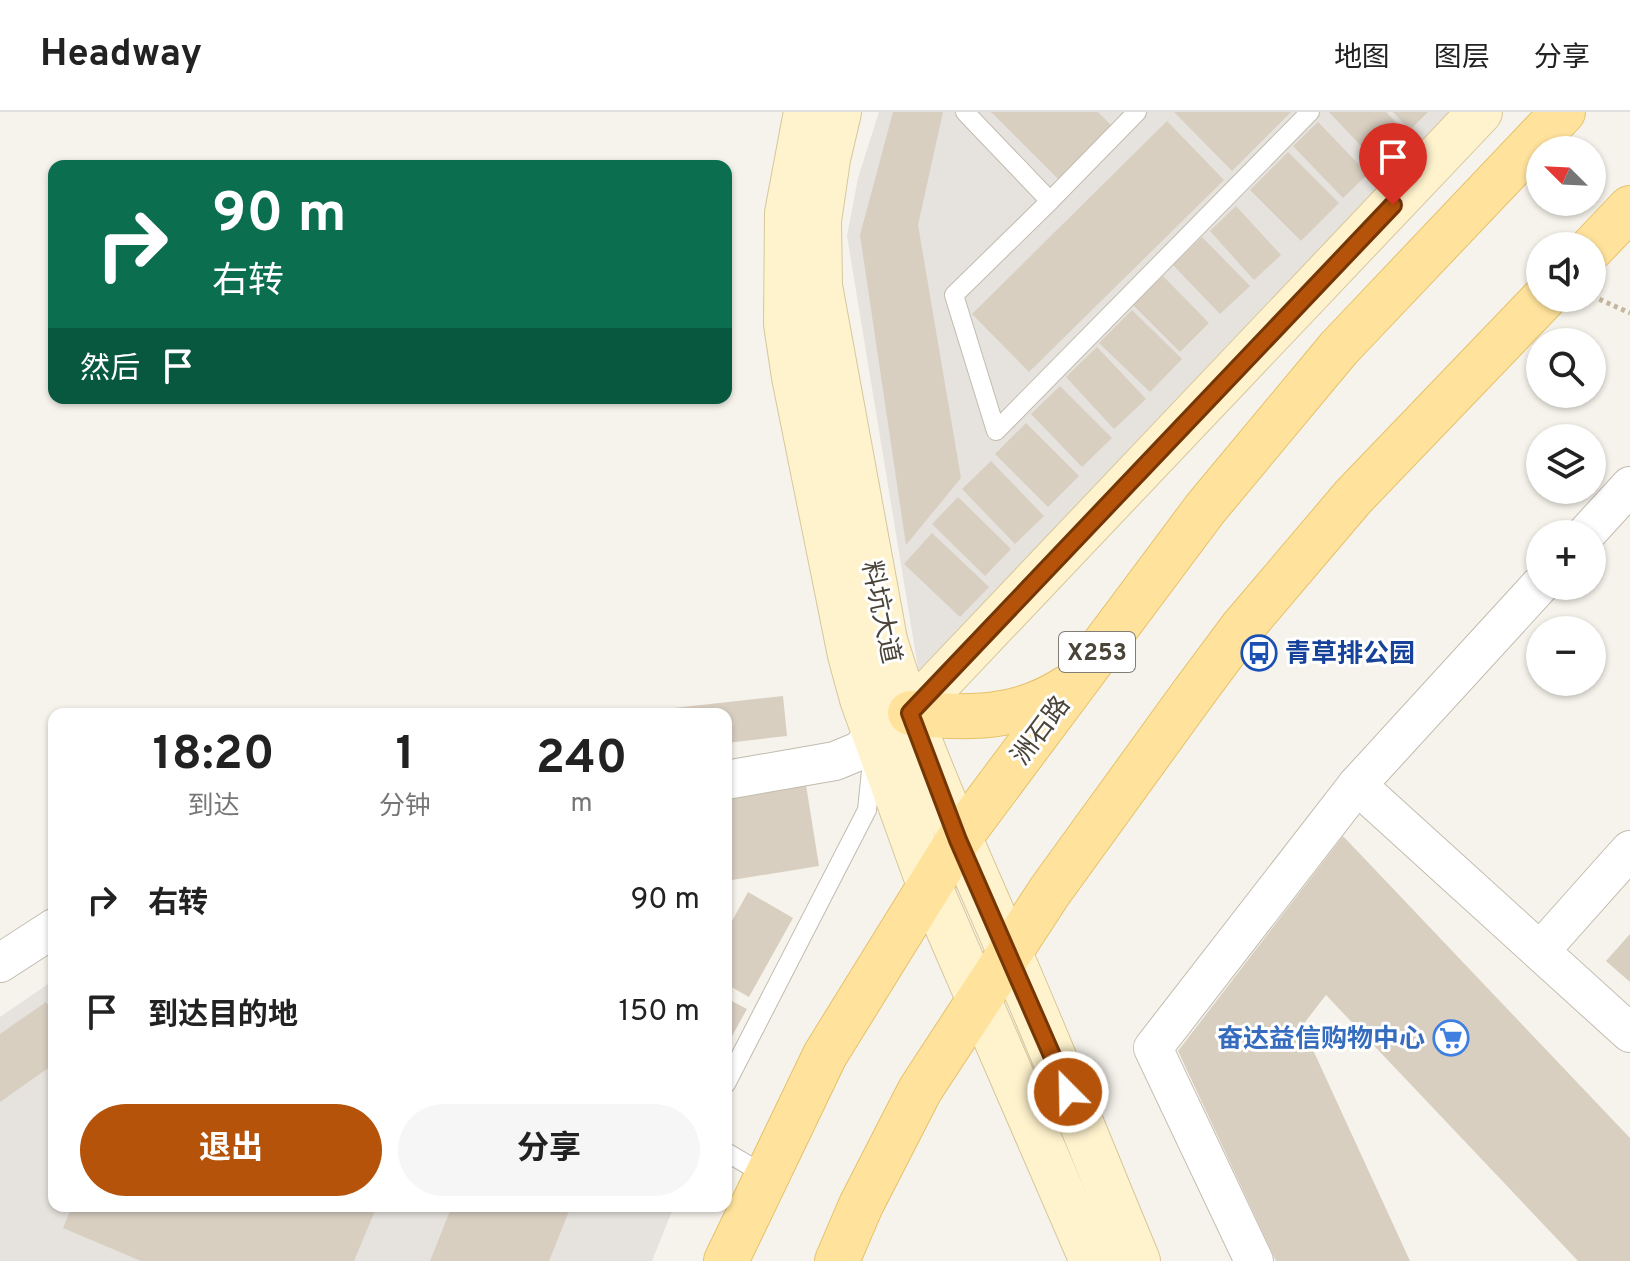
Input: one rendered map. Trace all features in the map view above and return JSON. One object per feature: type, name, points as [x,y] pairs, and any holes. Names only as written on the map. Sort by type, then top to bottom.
[{"type":"main road","name":"洲石路","points":[[726,1261],[825,1055],[958,840],[1205,509],[1339,348],[1563,112]]},
{"type":"main road","points":[[1606,233],[1630,208]]},
{"type":"main road","points":[[837,1261],[861,1205],[920,1090],[979,996],[1241,629],[1353,497],[1531,312]]},
{"type":"main road","points":[[892,724],[995,717],[1030,708],[1076,681]]},
{"type":"street","name":"料坑大道","points":[[806,112],[787,213],[784,274],[786,324],[850,655],[958,840],[1009,952],[1138,1261]]},
{"type":"street","name":"料坑大道","points":[[839,112],[819,221],[820,286],[885,640],[892,724],[929,885],[1092,1261]]},
{"type":"street","points":[[732,779],[835,761],[859,751],[892,724],[1480,112]]},
{"type":"street","points":[[1599,520],[1630,486]]},
{"type":"street","points":[[1254,1261],[1153,1048],[1357,785],[1526,600]]},
{"type":"street","points":[[1357,785],[1630,1033]]},
{"type":"street","points":[[1540,951],[1630,850]]},
{"type":"street","points":[[0,963],[48,932]]},
{"type":"lane","points":[[965,112],[1050,201]]},
{"type":"lane","points":[[1137,112],[954,295],[996,431],[1310,112]]},
{"type":"lane","points":[[732,1072],[867,810],[892,724]]},
{"type":"lane","points":[[732,1156],[767,1176]]},
{"type":"path","points":[[1606,302],[1630,313]]},
{"type":"shaded area","points":[[879,112],[1459,112],[920,680],[847,236],[858,178]]},
{"type":"shaded area","points":[[48,984],[48,1212],[672,1212],[652,1261],[0,1261],[0,1017]]},
{"type":"building","points":[[893,112],[943,112],[918,225],[961,478],[906,545],[860,235]]},
{"type":"building","points":[[991,112],[1098,112],[1113,127],[1059,180]]},
{"type":"building","points":[[1174,112],[1291,112],[1232,171]]},
{"type":"building","points":[[1329,112],[1386,112],[1407,134],[1377,163]]},
{"type":"building","points":[[1393,112],[1428,112],[1410,130]]},
{"type":"building","points":[[1167,121],[1224,180],[1029,372],[972,314]]},
{"type":"building","points":[[1318,122],[1368,174],[1343,198],[1293,146]]},
{"type":"building","points":[[1288,152],[1339,203],[1301,241],[1250,190]]},
{"type":"building","points":[[1236,206],[1281,255],[1254,280],[1210,231]]},
{"type":"building","points":[[1202,237],[1250,286],[1220,314],[1173,265]]},
{"type":"building","points":[[1163,276],[1209,323],[1180,352],[1133,305]]},
{"type":"building","points":[[1132,310],[1182,359],[1150,392],[1099,343]]},
{"type":"building","points":[[1097,347],[1146,399],[1114,429],[1066,377]]},
{"type":"building","points":[[1060,386],[1112,438],[1082,467],[1031,414]]},
{"type":"building","points":[[1026,423],[1079,476],[1048,507],[995,454]]},
{"type":"building","points":[[991,461],[1044,516],[1015,544],[962,489]]},
{"type":"building","points":[[958,497],[1011,549],[985,576],[932,524]]},
{"type":"building","points":[[932,533],[989,587],[960,617],[904,564]]},
{"type":"building","points":[[783,696],[787,736],[732,742],[732,708],[674,708]]},
{"type":"building","points":[[806,785],[819,866],[732,880],[732,797]]},
{"type":"building","name":"奋达益信购物中心","points":[[1343,836],[1630,1138],[1630,1261],[1578,1261],[1326,995],[1302,1026],[1410,1261],[1276,1261],[1178,1051]]},
{"type":"building","points":[[748,892],[793,918],[749,997],[732,987],[732,921]]},
{"type":"building","points":[[1630,934],[1630,982],[1606,961]]},
{"type":"building","points":[[732,1001],[747,1009],[732,1036]]},
{"type":"building","points":[[46,1002],[48,1068],[0,1102],[0,1034]]},
{"type":"building","points":[[70,1212],[374,1212],[354,1261],[141,1261],[63,1228]]},
{"type":"building","points":[[450,1212],[569,1212],[549,1261],[430,1261]]},
{"type":"place","name":"青草排公园","points":[[1259,653]]},
{"type":"place","name":"奋达益信购物中心","points":[[1451,1038]]},
{"type":"route","points":[[1068,1092],[958,840],[910,713],[1393,205]]}]
